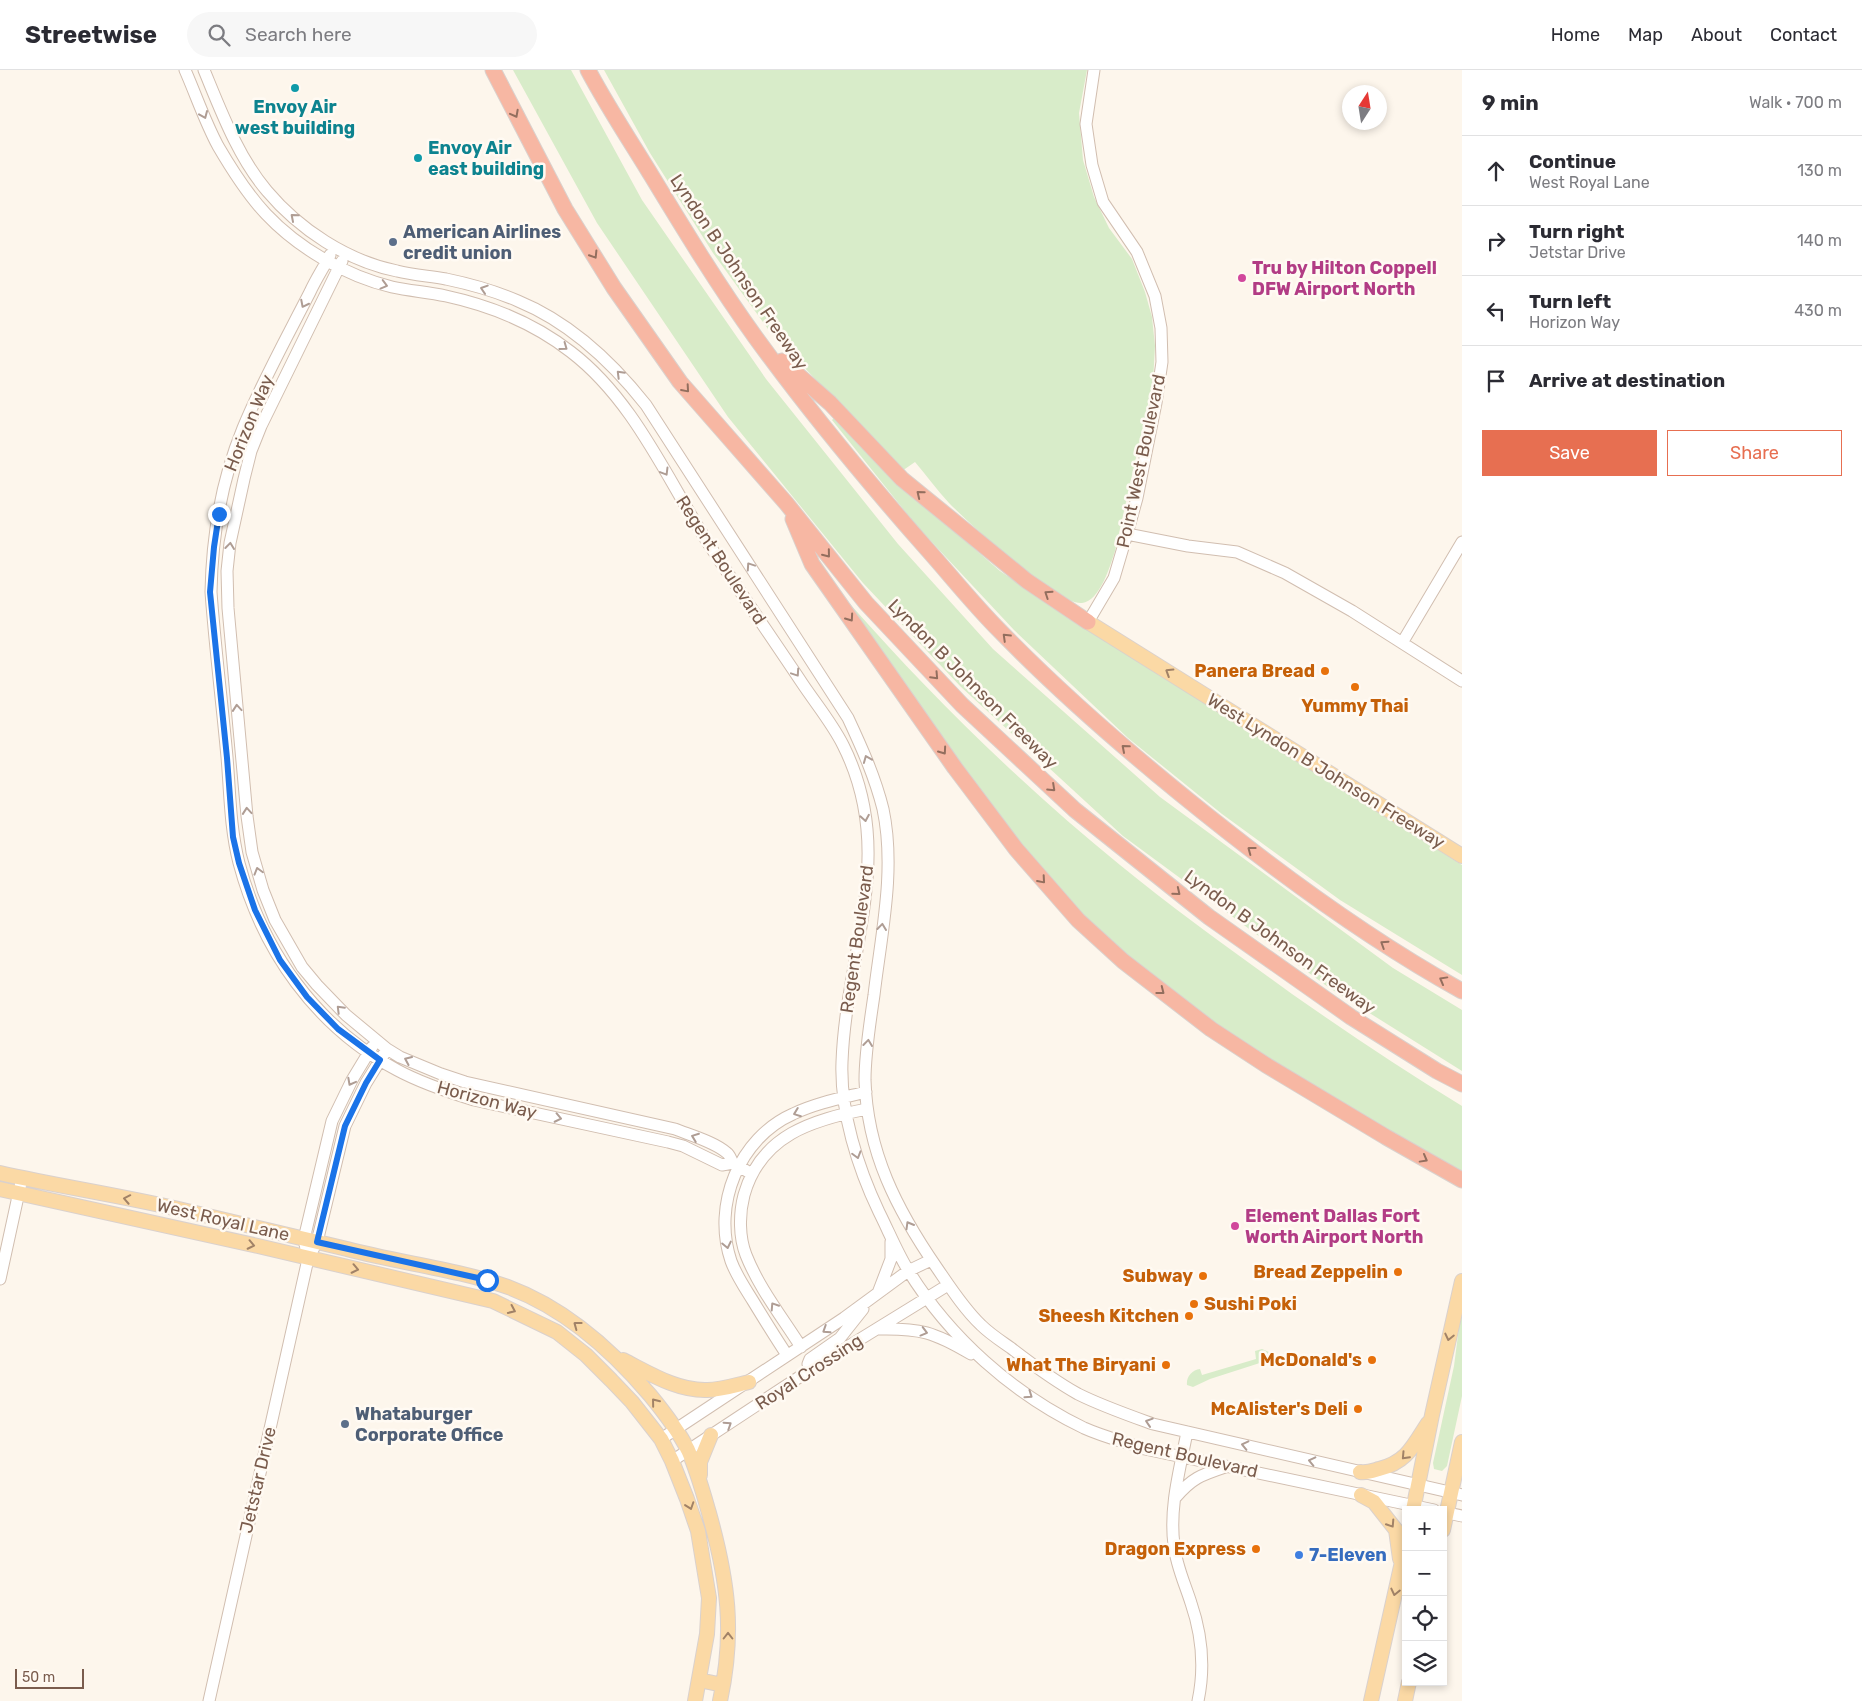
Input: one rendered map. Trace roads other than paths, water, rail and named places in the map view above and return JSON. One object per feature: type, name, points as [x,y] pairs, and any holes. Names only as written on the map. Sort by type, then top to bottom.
[{"type":"highway","name":"Lyndon B Johnson Freeway","points":[[493,70],[565,209],[614,288],[680,382],[786,503],[866,602],[962,705],[1075,810],[1209,917],[1351,1017],[1437,1071],[1462,1084]]},
{"type":"highway","name":"Lyndon B Johnson Freeway","points":[[588,70],[610,110],[683,228],[754,336],[821,423],[907,527],[999,630],[1147,767],[1251,850],[1304,890],[1365,932],[1462,991]]},
{"type":"highway","points":[[754,336],[830,403],[902,479],[1027,581],[1088,622]]},
{"type":"highway","points":[[786,503],[812,564],[984,809],[1016,850],[1078,920],[1123,961],[1211,1029],[1266,1065],[1462,1180]]},
{"type":"highway","points":[[1437,1071],[1462,1094]]},
{"type":"main road","name":"West Lyndon B Johnson Freeway","points":[[1088,622],[1462,856]]},
{"type":"main road","name":"West Royal Lane","points":[[0,1173],[186,1211],[483,1279],[530,1296],[563,1315],[614,1356],[647,1392],[675,1428],[688,1450],[701,1484],[719,1546],[727,1589],[729,1641],[720,1701]]},
{"type":"main road","name":"West Royal Lane","points":[[0,1189],[258,1246],[493,1301],[557,1332],[586,1355],[632,1402],[661,1439],[672,1461],[698,1531],[709,1598],[707,1634],[695,1701]]},
{"type":"main road","points":[[1414,1506],[1462,1281]]},
{"type":"main road","points":[[614,1356],[664,1380],[697,1390],[724,1388],[750,1382]]},
{"type":"main road","points":[[1360,1472],[1367,1473],[1389,1467],[1401,1461],[1432,1416]]},
{"type":"main road","points":[[701,1484],[700,1462],[711,1435]]},
{"type":"main road","points":[[1445,1506],[1456,1494],[1462,1442]]},
{"type":"main road","points":[[1361,1495],[1374,1502],[1396,1530],[1401,1566]]},
{"type":"main road","points":[[1371,1701],[1404,1551]]},
{"type":"main road","points":[[699,1680],[723,1685]]},
{"type":"main road","points":[[1405,1701],[1408,1686]]},
{"type":"street","name":"Regent Boulevard","points":[[185,70],[217,144],[242,185],[265,213],[286,232],[327,261],[376,283],[476,303],[508,315],[547,335],[570,351],[596,374],[622,403],[709,545],[842,742],[858,786],[869,839],[866,898],[845,1018],[841,1065],[843,1097],[861,1171],[891,1238],[908,1271],[961,1338],[990,1366],[1032,1398],[1083,1427],[1109,1438],[1145,1449],[1406,1506]]},
{"type":"street","name":"Regent Boulevard","points":[[204,70],[243,157],[267,191],[298,221],[333,246],[382,268],[470,285],[520,302],[564,326],[609,363],[646,405],[848,718],[860,740],[874,777],[883,810],[887,838],[886,902],[866,1060],[867,1109],[871,1132],[882,1172],[892,1194],[948,1285],[982,1325],[1056,1380],[1077,1393],[1111,1409],[1153,1424],[1456,1494]]},
{"type":"street","name":"Point West Boulevard","points":[[1088,622],[1114,578],[1127,534],[1156,403],[1162,362],[1161,328],[1155,296],[1137,252],[1103,202],[1092,165],[1086,124],[1094,70]]},
{"type":"street","name":"Horizon Way","points":[[333,246],[242,430],[227,475],[214,547],[210,592],[228,765],[233,837],[239,863],[255,910],[272,948],[307,997],[338,1029],[380,1060],[398,1070],[435,1087],[474,1100],[668,1142],[683,1146],[722,1165],[736,1165]]},
{"type":"street","name":"Horizon Way","points":[[347,253],[338,267],[261,426],[251,451],[235,516],[227,571],[228,608],[247,816],[252,852],[263,890],[275,920],[302,967],[317,985],[346,1015],[400,1057],[465,1082],[675,1129],[723,1150],[729,1154],[736,1165],[752,1174]]},
{"type":"street","points":[[227,475],[244,479]]},
{"type":"street","points":[[1127,534],[1188,546],[1237,552],[1284,572],[1352,611],[1462,680]]},
{"type":"street","points":[[1402,643],[1462,542]]},
{"type":"street","points":[[228,765],[242,757]]},
{"type":"street","points":[[228,765],[244,770]]},
{"type":"street","name":"Jetstar Drive","points":[[209,1701],[308,1259],[332,1121],[352,1080],[377,1041]]},
{"type":"street","name":"Jetstar Drive","points":[[310,1240],[345,1126],[366,1083],[388,1049]]},
{"type":"street","points":[[435,1087],[441,1074]]},
{"type":"street","points":[[786,1356],[740,1281],[731,1261],[726,1239],[725,1210],[736,1165],[752,1146],[783,1119],[794,1113],[843,1097],[866,1092]]},
{"type":"street","points":[[536,1114],[540,1098]]},
{"type":"street","points":[[801,1347],[757,1278],[746,1254],[740,1231],[742,1204],[748,1182],[764,1154],[778,1141],[791,1133],[817,1122],[867,1109]]},
{"type":"street","points":[[0,1279],[22,1178]]},
{"type":"street","points":[[810,1370],[808,1364],[810,1359],[840,1338],[873,1298],[892,1260],[891,1238]]},
{"type":"street","name":"Royal Crossing","points":[[661,1439],[675,1428],[750,1382],[873,1298],[908,1271],[931,1260]]},
{"type":"street","points":[[740,1281],[757,1278]]},
{"type":"street","name":"Royal Crossing","points":[[672,1461],[810,1370],[948,1285]]},
{"type":"street","points":[[876,1329],[911,1329],[929,1332],[963,1349],[990,1366]]},
{"type":"street","points":[[1187,1432],[1172,1520],[1178,1568],[1198,1627],[1202,1666],[1198,1701]]},
{"type":"street","points":[[1175,1498],[1192,1480],[1227,1466]]},
{"type":"street","name":"Regent Boulevard","points":[[1447,1512],[1462,1516]]},
{"type":"place","name":"Envoy Air west building","points":[[295,88]]},
{"type":"place","name":"Envoy Air east building","points":[[418,158]]},
{"type":"place","name":"American Airlines credit union","points":[[393,242]]},
{"type":"place","name":"Tru by Hilton Coppell DFW Airport North","points":[[1242,278]]},
{"type":"place","name":"Panera Bread","points":[[1325,671]]},
{"type":"place","name":"Yummy Thai","points":[[1355,687]]},
{"type":"place","name":"Element Dallas Fort Worth Airport North","points":[[1235,1226]]},
{"type":"place","name":"Bread Zeppelin","points":[[1398,1272]]},
{"type":"place","name":"Subway","points":[[1203,1276]]},
{"type":"place","name":"Sushi Poki","points":[[1194,1304]]},
{"type":"place","name":"Sheesh Kitchen","points":[[1189,1316]]},
{"type":"place","name":"McDonald's","points":[[1372,1360]]},
{"type":"place","name":"What The Biryani","points":[[1166,1365]]},
{"type":"place","name":"McAlister's Deli","points":[[1358,1409]]},
{"type":"place","name":"Whataburger Corporate Office","points":[[345,1424]]},
{"type":"place","name":"Dragon Express","points":[[1256,1549]]},
{"type":"place","name":"7-Eleven","points":[[1299,1555]]}]
